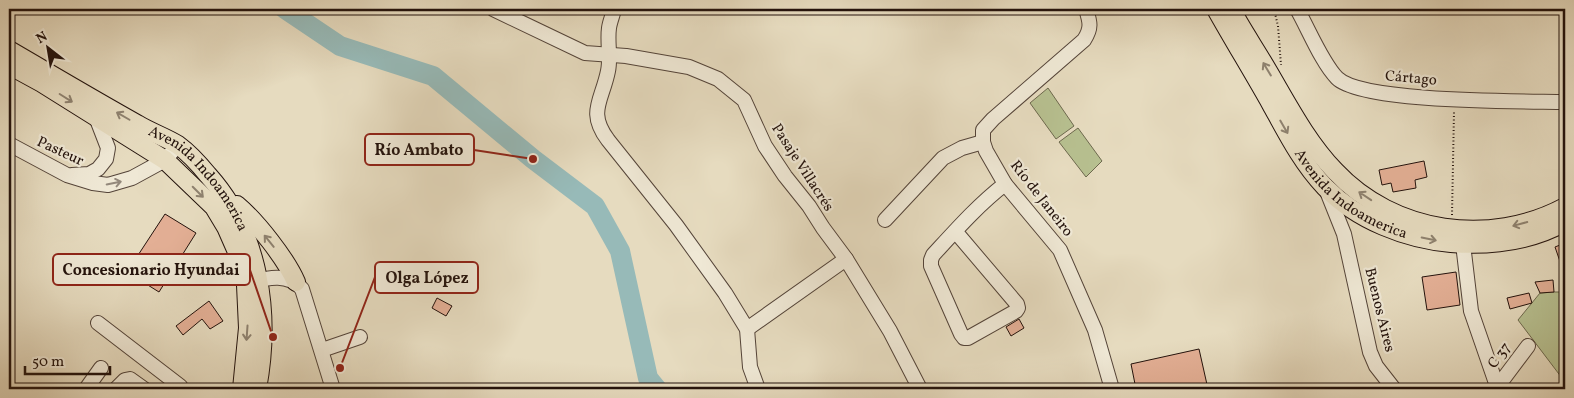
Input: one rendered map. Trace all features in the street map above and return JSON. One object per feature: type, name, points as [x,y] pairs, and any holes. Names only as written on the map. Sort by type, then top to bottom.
[{"type":"main road","name":"Avenida Indoamerica","points":[[1216,9],[1300,156],[1324,186],[1342,202],[1363,216],[1394,229],[1423,238],[1463,244],[1502,242],[1533,236],[1565,222]]},
{"type":"main road","name":"Avenida Indoamerica","points":[[1231,9],[1299,124],[1316,148],[1334,170],[1359,192],[1377,204],[1405,218],[1451,230],[1474,231],[1516,226],[1550,215],[1565,207]]},
{"type":"main road","name":"Avenida Indoamerica","points":[[9,50],[144,128],[178,145],[195,160],[215,183],[235,211],[247,238],[253,282],[263,330],[257,389]]},
{"type":"main road","name":"Avenida Indoamerica","points":[[9,65],[42,83],[165,160],[214,207],[253,282],[242,389]]},
{"type":"main road","points":[[225,198],[234,202],[244,211],[290,269],[296,282]]},
{"type":"street","name":"Pasaje Villacrés","points":[[493,9],[585,53],[646,58],[689,67],[718,79],[744,100],[765,146],[846,259],[890,331],[920,389]]},
{"type":"street","points":[[614,9],[609,28],[610,54],[608,70],[597,111],[601,131],[676,225],[725,293],[747,329],[750,367],[758,389]]},
{"type":"street","points":[[885,220],[943,158],[962,148],[983,142],[983,130],[993,119],[1084,40],[1089,32],[1090,21],[1086,9]]},
{"type":"street","name":"Cártago","points":[[1297,9],[1327,65],[1337,79],[1348,86],[1421,98],[1565,102]]},
{"type":"street","points":[[66,175],[90,174],[98,169],[106,159],[108,148],[96,117]]},
{"type":"street","name":"Río de Janeiro","points":[[983,142],[986,151],[1005,184],[1060,250],[1094,330],[1112,389]]},
{"type":"street","name":"Pasteur","points":[[9,144],[66,175],[93,183],[108,185],[132,178],[165,160],[178,145]]},
{"type":"street","points":[[955,231],[1017,304],[1018,308],[1016,311],[968,338],[964,338],[961,334],[931,266],[931,260],[955,231],[985,199],[1005,184]]},
{"type":"street","name":"Buenos Aires","points":[[1324,186],[1344,234],[1370,352],[1376,366],[1394,389]]},
{"type":"street","points":[[1344,234],[1349,227],[1363,216]]},
{"type":"street","points":[[1463,244],[1471,311],[1498,388]]},
{"type":"street","points":[[747,329],[846,259]]},
{"type":"street","points":[[253,282],[286,278],[296,282],[302,289],[333,389]]},
{"type":"street","points":[[98,323],[177,388]]},
{"type":"street","points":[[322,350],[360,337]]},
{"type":"street","name":"C 37","points":[[1498,388],[1528,346]]},
{"type":"street","points":[[86,389],[101,368]]},
{"type":"street","points":[[116,389],[125,380],[130,379],[144,389]]},
{"type":"path","points":[[1274,9],[1278,26],[1282,70]]},
{"type":"path","points":[[1451,230],[1454,99]]},
{"type":"green space","points":[[1048,88],[1074,126],[1056,139],[1030,103]]},
{"type":"green space","points":[[1078,128],[1102,161],[1086,177],[1059,142]]},
{"type":"green space","points":[[1565,292],[1565,382],[1518,320],[1540,293]]},
{"type":"building","points":[[1424,161],[1427,177],[1415,180],[1416,188],[1393,192],[1391,183],[1382,185],[1379,170]]},
{"type":"building","points":[[165,214],[196,233],[159,292],[127,272]]},
{"type":"building","points":[[1565,243],[1565,273],[1564,273],[1555,247]]},
{"type":"building","points":[[1456,272],[1460,305],[1427,310],[1422,277]]},
{"type":"building","points":[[1553,280],[1554,292],[1540,293],[1535,282]]},
{"type":"building","points":[[1529,293],[1532,303],[1510,309],[1507,298]]},
{"type":"building","points":[[437,298],[452,306],[446,316],[432,308]]},
{"type":"building","points":[[209,301],[223,321],[210,329],[202,319],[183,335],[176,326]]},
{"type":"building","points":[[1019,319],[1024,328],[1011,336],[1006,327]]},
{"type":"building","points":[[1199,349],[1208,389],[1136,389],[1131,364]]},
{"type":"waterway","points":[[285,9],[340,46],[433,76],[533,159],[595,206],[620,251],[648,378],[657,389]]},
{"type":"place","name":"Río Ambato","points":[[533,159]]},
{"type":"place","name":"Concesionario Hyundai","points":[[273,337]]},
{"type":"place","name":"Olga López","points":[[340,368]]}]
